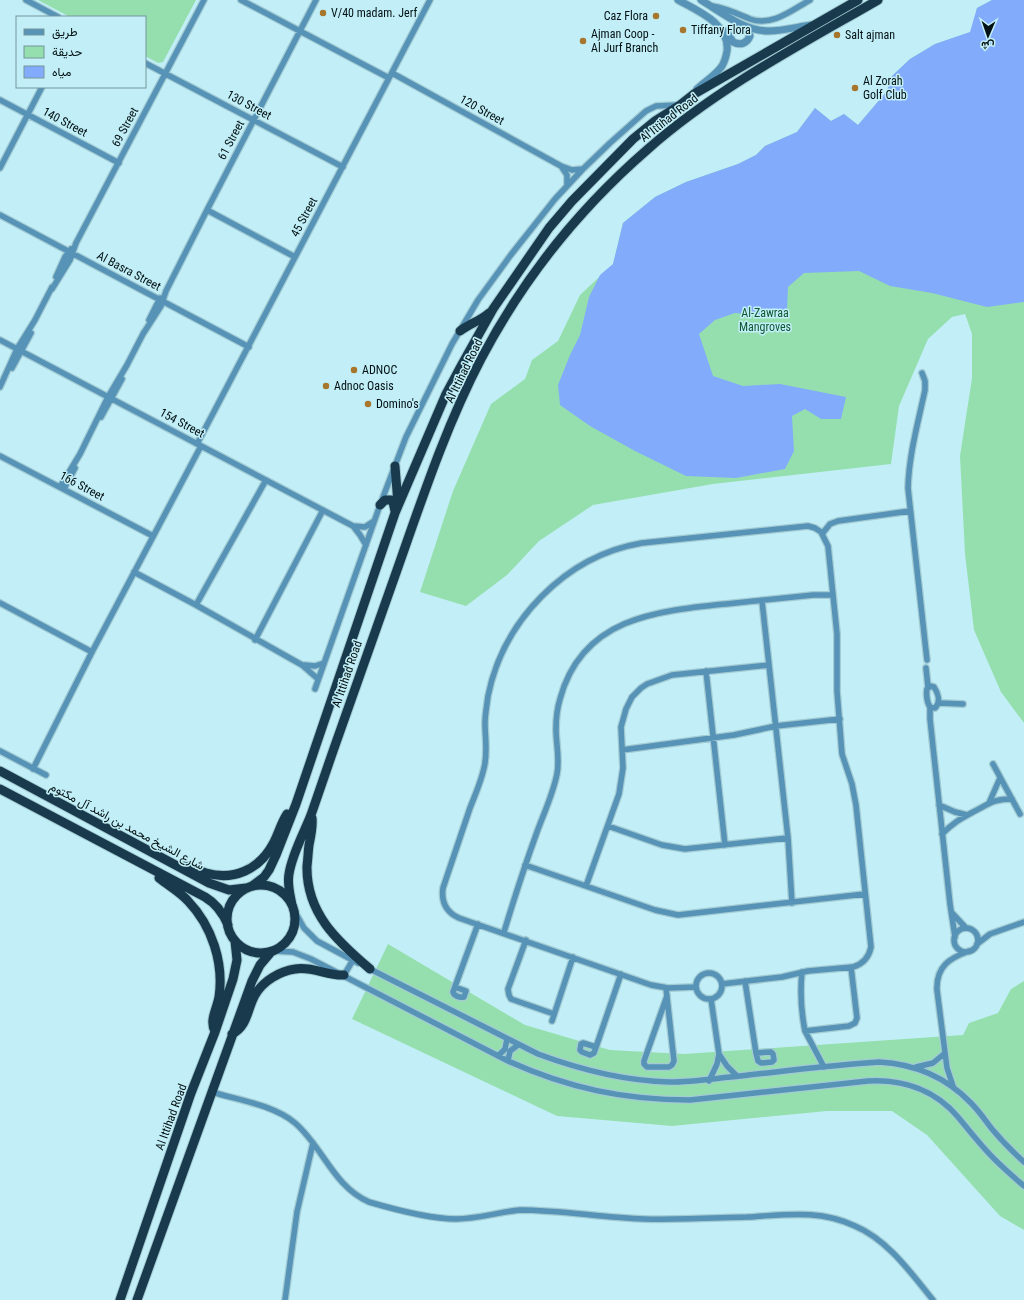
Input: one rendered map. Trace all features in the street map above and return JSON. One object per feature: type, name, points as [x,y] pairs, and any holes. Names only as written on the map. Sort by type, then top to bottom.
[{"type":"highway","name":"Al Ittihad Road","points":[[249,887],[264,877],[272,866],[296,804],[397,509],[446,394],[493,309],[549,228],[572,201],[633,139],[655,120],[680,105],[694,94],[858,0]]},
{"type":"highway","name":"Al Ittihad Road","points":[[294,908],[289,889],[289,874],[292,861],[311,815],[428,479],[481,360],[505,317],[522,291],[563,236],[584,212],[627,168],[672,129],[693,112],[748,77],[878,0]]},
{"type":"highway","points":[[460,331],[480,320],[493,309]]},
{"type":"highway","points":[[395,466],[397,509]]},
{"type":"highway","points":[[380,505],[385,500],[391,500],[397,509]]},
{"type":"highway","name":"شارع الشيخ محمد بن راشد آل مكتوم","points":[[0,772],[197,878],[220,888],[229,890],[249,887]]},
{"type":"highway","points":[[0,789],[212,901],[222,912],[228,925]]},
{"type":"highway","points":[[162,858],[206,873],[220,876],[241,874],[259,863],[266,855],[288,811],[296,804]]},
{"type":"highway","points":[[311,815],[313,825],[307,870],[309,886],[316,909],[329,931],[337,940],[370,969]]},
{"type":"highway","points":[[137,862],[188,901],[202,919],[215,945],[219,970],[219,995],[212,1021],[212,1026],[215,1032]]},
{"type":"highway","points":[[137,1300],[252,980],[260,965],[273,951],[282,946],[291,935],[296,921],[294,908],[287,896],[280,890],[271,886],[261,885],[249,887],[239,893],[231,904],[227,916],[230,934],[242,948],[252,952],[262,953],[273,951]]},
{"type":"highway","name":"Al Ittihad Road","points":[[120,1300],[235,972],[237,960],[235,941]]},
{"type":"highway","points":[[232,1034],[237,1032],[244,1025],[255,995],[259,990],[266,982],[282,972],[304,968],[320,970],[335,975],[344,975]]},
{"type":"street","points":[[26,0],[56,16]]},
{"type":"street","name":"69 Street","points":[[1,385],[8,376],[19,350],[33,328],[52,289],[58,281],[76,243],[204,0]]},
{"type":"street","name":"120 Street","points":[[241,0],[300,31],[391,75],[561,166],[572,170],[584,169]]},
{"type":"street","name":"61 Street","points":[[62,488],[78,462],[80,454],[92,430],[125,373],[127,365],[143,334],[149,327],[206,210],[316,0]]},
{"type":"street","name":"45 Street","points":[[33,769],[295,257],[430,0]]},
{"type":"street","points":[[678,0],[725,30],[733,42],[740,44],[744,43],[749,38],[750,33],[744,25]]},
{"type":"street","points":[[701,0],[744,25],[752,28],[768,31],[784,30],[817,24]]},
{"type":"street","points":[[712,6],[726,9],[752,20],[766,22],[780,17],[810,0]]},
{"type":"street","points":[[694,94],[699,87],[717,72],[725,61],[727,44],[720,27]]},
{"type":"street","name":"130 Street","points":[[146,64],[342,167]]},
{"type":"street","points":[[0,168],[41,88]]},
{"type":"street","name":"140 Street","points":[[0,100],[119,163]]},
{"type":"street","points":[[315,689],[374,521],[406,437],[444,360],[478,300],[510,256],[567,186],[610,143],[649,109],[661,105],[680,105]]},
{"type":"street","points":[[561,166],[567,175],[567,186]]},
{"type":"street","points":[[206,210],[295,257]]},
{"type":"street","name":"Al Basra Street","points":[[0,215],[249,347]]},
{"type":"street","name":"154 Street","points":[[0,340],[353,526],[360,534],[366,545]]},
{"type":"street","points":[[922,373],[925,381],[925,390],[909,463],[908,488],[927,660]]},
{"type":"street","name":"166 Street","points":[[0,456],[153,536]]},
{"type":"street","points":[[196,605],[266,480]]},
{"type":"street","points":[[255,640],[323,510]]},
{"type":"street","points":[[822,534],[830,524],[838,521],[910,511]]},
{"type":"street","points":[[353,526],[365,527],[374,521]]},
{"type":"street","points":[[696,987],[666,988],[651,985],[504,932],[459,918],[449,911],[443,901],[442,888],[484,770],[486,758],[486,709],[494,673],[510,637],[532,606],[550,588],[592,559],[628,545],[804,526],[815,528],[822,534],[828,546],[837,634],[837,691],[842,754],[852,784],[857,811],[871,947],[866,959],[860,964],[851,967],[802,972],[782,977],[722,984]]},
{"type":"street","points":[[134,572],[302,665],[318,679]]},
{"type":"street","points":[[504,932],[525,865],[557,774],[558,758],[556,720],[561,695],[571,672],[589,648],[612,630],[644,616],[686,608],[813,595],[833,595]]},
{"type":"street","points":[[762,601],[788,838],[792,903]]},
{"type":"street","points":[[0,603],[92,652]]},
{"type":"street","points":[[302,665],[311,667],[324,664]]},
{"type":"street","points":[[586,886],[621,786],[623,768],[620,733],[623,715],[628,703],[641,688],[659,679],[672,675],[769,665]]},
{"type":"street","points":[[926,668],[928,687],[926,691],[928,704],[930,707],[942,834],[955,940],[960,950],[969,951]]},
{"type":"street","points":[[706,671],[725,845]]},
{"type":"street","points":[[928,687],[932,686],[936,689],[938,696],[938,703],[935,708],[930,707]]},
{"type":"street","points":[[938,703],[963,704]]},
{"type":"street","points":[[622,750],[713,738],[776,726],[840,719]]},
{"type":"street","points":[[0,751],[46,775]]},
{"type":"street","points":[[993,764],[1020,814]]},
{"type":"street","points":[[989,803],[1000,778]]},
{"type":"street","points":[[942,834],[954,822],[989,803],[996,800],[1012,799]]},
{"type":"street","points":[[939,805],[955,812],[967,815]]},
{"type":"street","points":[[608,826],[673,848],[696,849],[788,838]]},
{"type":"street","points":[[525,865],[655,910],[678,915],[866,894]]},
{"type":"street","points":[[294,908],[304,928],[317,941],[518,1045],[563,1064],[616,1077],[671,1082],[709,1081],[737,1076],[892,1062],[915,1067],[934,1075],[953,1086],[972,1104],[993,1130],[1024,1162]]},
{"type":"street","points":[[951,911],[966,928]]},
{"type":"street","points":[[950,959],[973,949],[990,934],[1024,922]]},
{"type":"street","points":[[455,987],[478,924]]},
{"type":"street","points":[[953,1086],[948,1075],[937,985],[941,970],[950,959],[957,933],[961,929],[966,928],[975,932],[990,934]]},
{"type":"street","points":[[975,932],[978,940],[977,944]]},
{"type":"street","points":[[526,940],[508,990],[509,995],[512,999],[554,1014]]},
{"type":"street","points":[[273,951],[284,951],[302,955],[344,975],[508,1061],[556,1080],[582,1088],[615,1095],[663,1100],[718,1098],[882,1080],[897,1082],[924,1090],[948,1106],[998,1163],[1024,1186]]},
{"type":"street","points":[[552,1021],[573,957]]},
{"type":"street","points":[[344,975],[353,960]]},
{"type":"street","points":[[804,1031],[849,1026],[855,1023],[856,1018],[851,967]]},
{"type":"street","points":[[802,972],[801,1014],[804,1031],[824,1067]]},
{"type":"street","points":[[708,973],[714,974],[720,978],[722,984],[722,990],[718,996],[711,999],[704,998],[699,994],[696,987],[697,981],[701,975],[708,973]]},
{"type":"street","points":[[596,1047],[621,974]]},
{"type":"street","points":[[745,981],[756,1053]]},
{"type":"street","points":[[666,988],[667,996],[674,1061],[669,1067],[647,1067],[644,1064],[644,1061],[667,996]]},
{"type":"street","points":[[709,1081],[717,1064],[719,1054],[711,999]]},
{"type":"street","points":[[498,1056],[505,1049],[507,1039]]},
{"type":"street","points":[[508,1061],[510,1051],[518,1045]]},
{"type":"street","points":[[915,1067],[933,1063],[945,1053]]},
{"type":"street","points":[[719,1054],[727,1066],[737,1076]]},
{"type":"street","points":[[212,1092],[268,1108],[282,1114],[295,1123],[313,1143],[339,1180],[347,1188],[362,1199],[377,1205],[440,1218],[455,1219],[471,1218],[520,1210],[644,1219],[720,1218],[804,1214],[832,1217],[855,1225],[876,1239],[904,1265],[933,1300]]},
{"type":"street","points":[[285,1300],[296,1212],[313,1143]]},
{"type":"green space","points":[[38,0],[196,0],[163,62],[158,63],[146,57],[146,16],[68,16]]},
{"type":"green space","name":"Al-Zawraa Mangroves","points":[[992,0],[1024,0],[1024,723],[1001,692],[974,630],[965,554],[960,456],[972,378],[972,334],[965,314],[952,317],[928,339],[899,406],[891,464],[713,484],[593,505],[539,541],[507,575],[466,606],[420,592],[453,491],[491,404],[525,379],[532,360],[558,341],[580,295],[613,264],[623,223],[655,197],[686,182],[738,164],[756,155],[765,146],[797,132],[815,108],[831,121],[844,114],[858,125],[887,91],[892,76],[910,59],[935,44],[971,32],[977,8]]},
{"type":"green space","points":[[388,944],[525,1025],[610,1050],[684,1054],[963,1035],[969,1023],[998,1013],[1011,989],[1024,981],[1024,1230],[1000,1216],[927,1135],[892,1111],[827,1111],[672,1126],[557,1116],[352,1019]]},
{"type":"water","name":"Al-Zawraa Mangroves","points":[[992,0],[1024,0],[1024,302],[987,307],[932,293],[890,286],[859,271],[804,273],[788,287],[787,311],[768,316],[735,313],[715,320],[699,334],[713,376],[743,386],[780,384],[846,397],[841,419],[821,419],[805,409],[792,416],[794,451],[785,469],[736,478],[686,476],[635,451],[590,426],[560,405],[558,385],[580,335],[589,297],[600,275],[613,264],[623,223],[655,197],[686,182],[738,164],[756,155],[765,146],[797,132],[815,108],[831,121],[844,114],[858,125],[887,91],[892,76],[910,59],[935,44],[970,32],[977,8]]},
{"type":"place","name":"V/40 madam. Jerf","points":[[323,13]]},
{"type":"place","name":"Caz Flora","points":[[656,16]]},
{"type":"place","name":"Tiffany Flora","points":[[683,30]]},
{"type":"place","name":"Salt ajman","points":[[837,35]]},
{"type":"place","name":"Ajman Coop - Al Jurf Branch","points":[[583,41]]},
{"type":"place","name":"Al Zorah Golf Club","points":[[855,88]]},
{"type":"place","name":"ADNOC","points":[[354,370]]},
{"type":"place","name":"Adnoc Oasis","points":[[326,386]]},
{"type":"place","name":"Domino's","points":[[368,404]]}]
